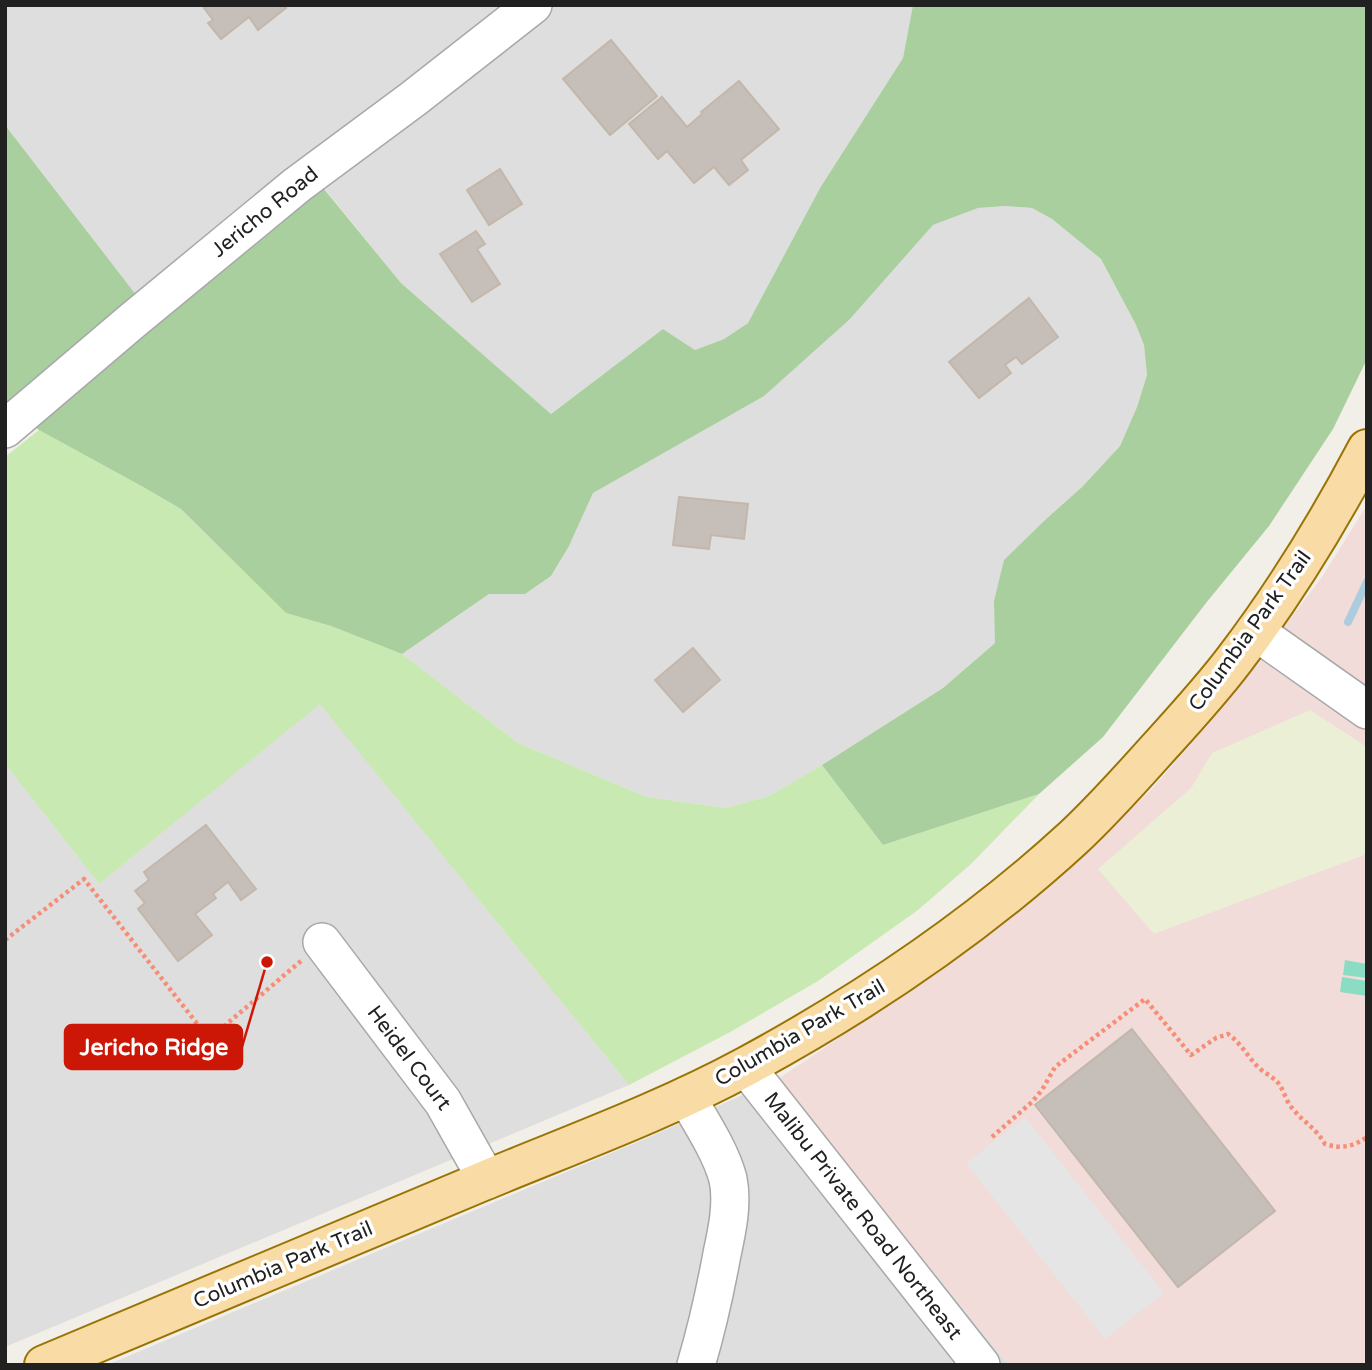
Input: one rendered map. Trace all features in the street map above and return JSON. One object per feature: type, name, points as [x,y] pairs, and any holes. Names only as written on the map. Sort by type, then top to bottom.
[{"type":"main road","name":"Columbia Park Trail","points":[[44,1365],[616,1128],[686,1096],[746,1067],[882,986],[940,946],[1022,883],[1075,836],[1209,691],[1301,565],[1367,449]]},
{"type":"street","name":"Jericho Road","points":[[5,429],[297,186],[533,5]]},
{"type":"street","points":[[1255,631],[1367,710]]},
{"type":"street","name":"Heidel Court","points":[[321,942],[443,1102],[487,1180]]},
{"type":"street","name":"Malibu Private Road Northeast","points":[[746,1067],[981,1365]]},
{"type":"street","points":[[686,1096],[718,1154],[728,1180],[729,1203],[715,1293],[695,1365]]},
{"type":"path","points":[[5,940],[83,879],[209,1039],[277,981]]},
{"type":"path","points":[[992,1136],[1032,1102],[1055,1067],[1144,999],[1191,1055],[1216,1038],[1228,1034],[1238,1041],[1258,1067],[1279,1084],[1284,1098],[1318,1131],[1325,1144],[1338,1148],[1367,1138]]},
{"type":"shaded area","points":[[5,5],[913,6],[903,58],[820,188],[748,323],[724,339],[695,350],[663,329],[551,414],[401,283],[307,167],[140,300],[5,125]]},
{"type":"shaded area","points":[[978,208],[1032,208],[1052,219],[1101,259],[1144,345],[1147,375],[1120,446],[1082,487],[1004,560],[995,643],[943,688],[769,796],[726,808],[647,797],[518,743],[402,654],[489,594],[525,594],[551,576],[569,546],[593,493],[664,452],[850,319],[933,225]]},
{"type":"shaded area","points":[[1367,505],[1367,1365],[1009,1365],[778,1079],[918,985],[1043,888],[1151,790],[1218,713],[1322,577]]},
{"type":"shaded area","points":[[320,703],[629,1085],[5,1347],[5,764],[99,884]]},
{"type":"shaded area","points":[[778,1079],[1009,1365],[107,1365],[647,1138]]},
{"type":"shaded area","points":[[1025,1117],[1164,1293],[1105,1339],[966,1163]]},
{"type":"green space","points":[[913,5],[1367,5],[1367,359],[1333,429],[1269,526],[1103,737],[1039,794],[883,845],[822,765],[943,688],[995,643],[994,601],[1004,560],[1082,487],[1120,446],[1137,407],[1147,375],[1144,345],[1136,325],[1101,259],[1052,219],[1032,208],[978,208],[933,225],[850,319],[764,396],[593,493],[569,546],[551,576],[525,594],[489,594],[402,654],[331,626],[286,613],[181,509],[39,430],[5,403],[5,125],[140,300],[306,167],[401,283],[551,414],[663,329],[695,350],[724,339],[748,323],[820,188],[903,58]]},
{"type":"green space","points":[[39,430],[181,509],[286,613],[331,626],[402,654],[518,743],[647,797],[726,808],[769,796],[822,765],[883,845],[1039,794],[971,864],[918,910],[818,981],[732,1031],[629,1085],[320,704],[99,884],[5,764],[5,457]]},
{"type":"green space","points":[[1310,710],[1367,747],[1367,854],[1154,934],[1098,869],[1191,788],[1212,753]]},
{"type":"green space","points":[[1345,960],[1367,964],[1367,978],[1343,975]]},
{"type":"green space","points":[[1342,977],[1367,981],[1367,996],[1340,992]]},
{"type":"building","points":[[208,5],[283,5],[286,8],[258,30],[249,17],[221,39],[208,23],[213,20],[204,8]]},
{"type":"building","points":[[611,40],[657,96],[610,135],[563,79]]},
{"type":"building","points":[[739,81],[779,129],[741,160],[748,170],[729,185],[714,167],[694,183],[667,151],[658,159],[629,124],[662,97],[687,127]]},
{"type":"building","points":[[500,169],[522,204],[489,225],[467,190]]},
{"type":"building","points":[[476,231],[485,244],[477,249],[500,284],[472,302],[440,254]]},
{"type":"building","points":[[1029,298],[1058,337],[1022,364],[1016,357],[1005,365],[1011,373],[979,398],[949,362]]},
{"type":"building","points":[[679,497],[748,504],[744,539],[711,535],[709,549],[673,545]]},
{"type":"building","points":[[693,648],[720,680],[683,712],[655,680]]},
{"type":"building","points":[[206,825],[256,889],[241,900],[228,882],[213,894],[216,898],[195,914],[212,935],[178,961],[138,909],[145,903],[135,891],[149,880],[144,872]]},
{"type":"building","points":[[1132,1029],[1275,1211],[1178,1287],[1035,1105]]},
{"type":"waterway","points":[[1348,622],[1367,582]]},
{"type":"place","name":"Jericho Ridge","points":[[267,962]]}]
